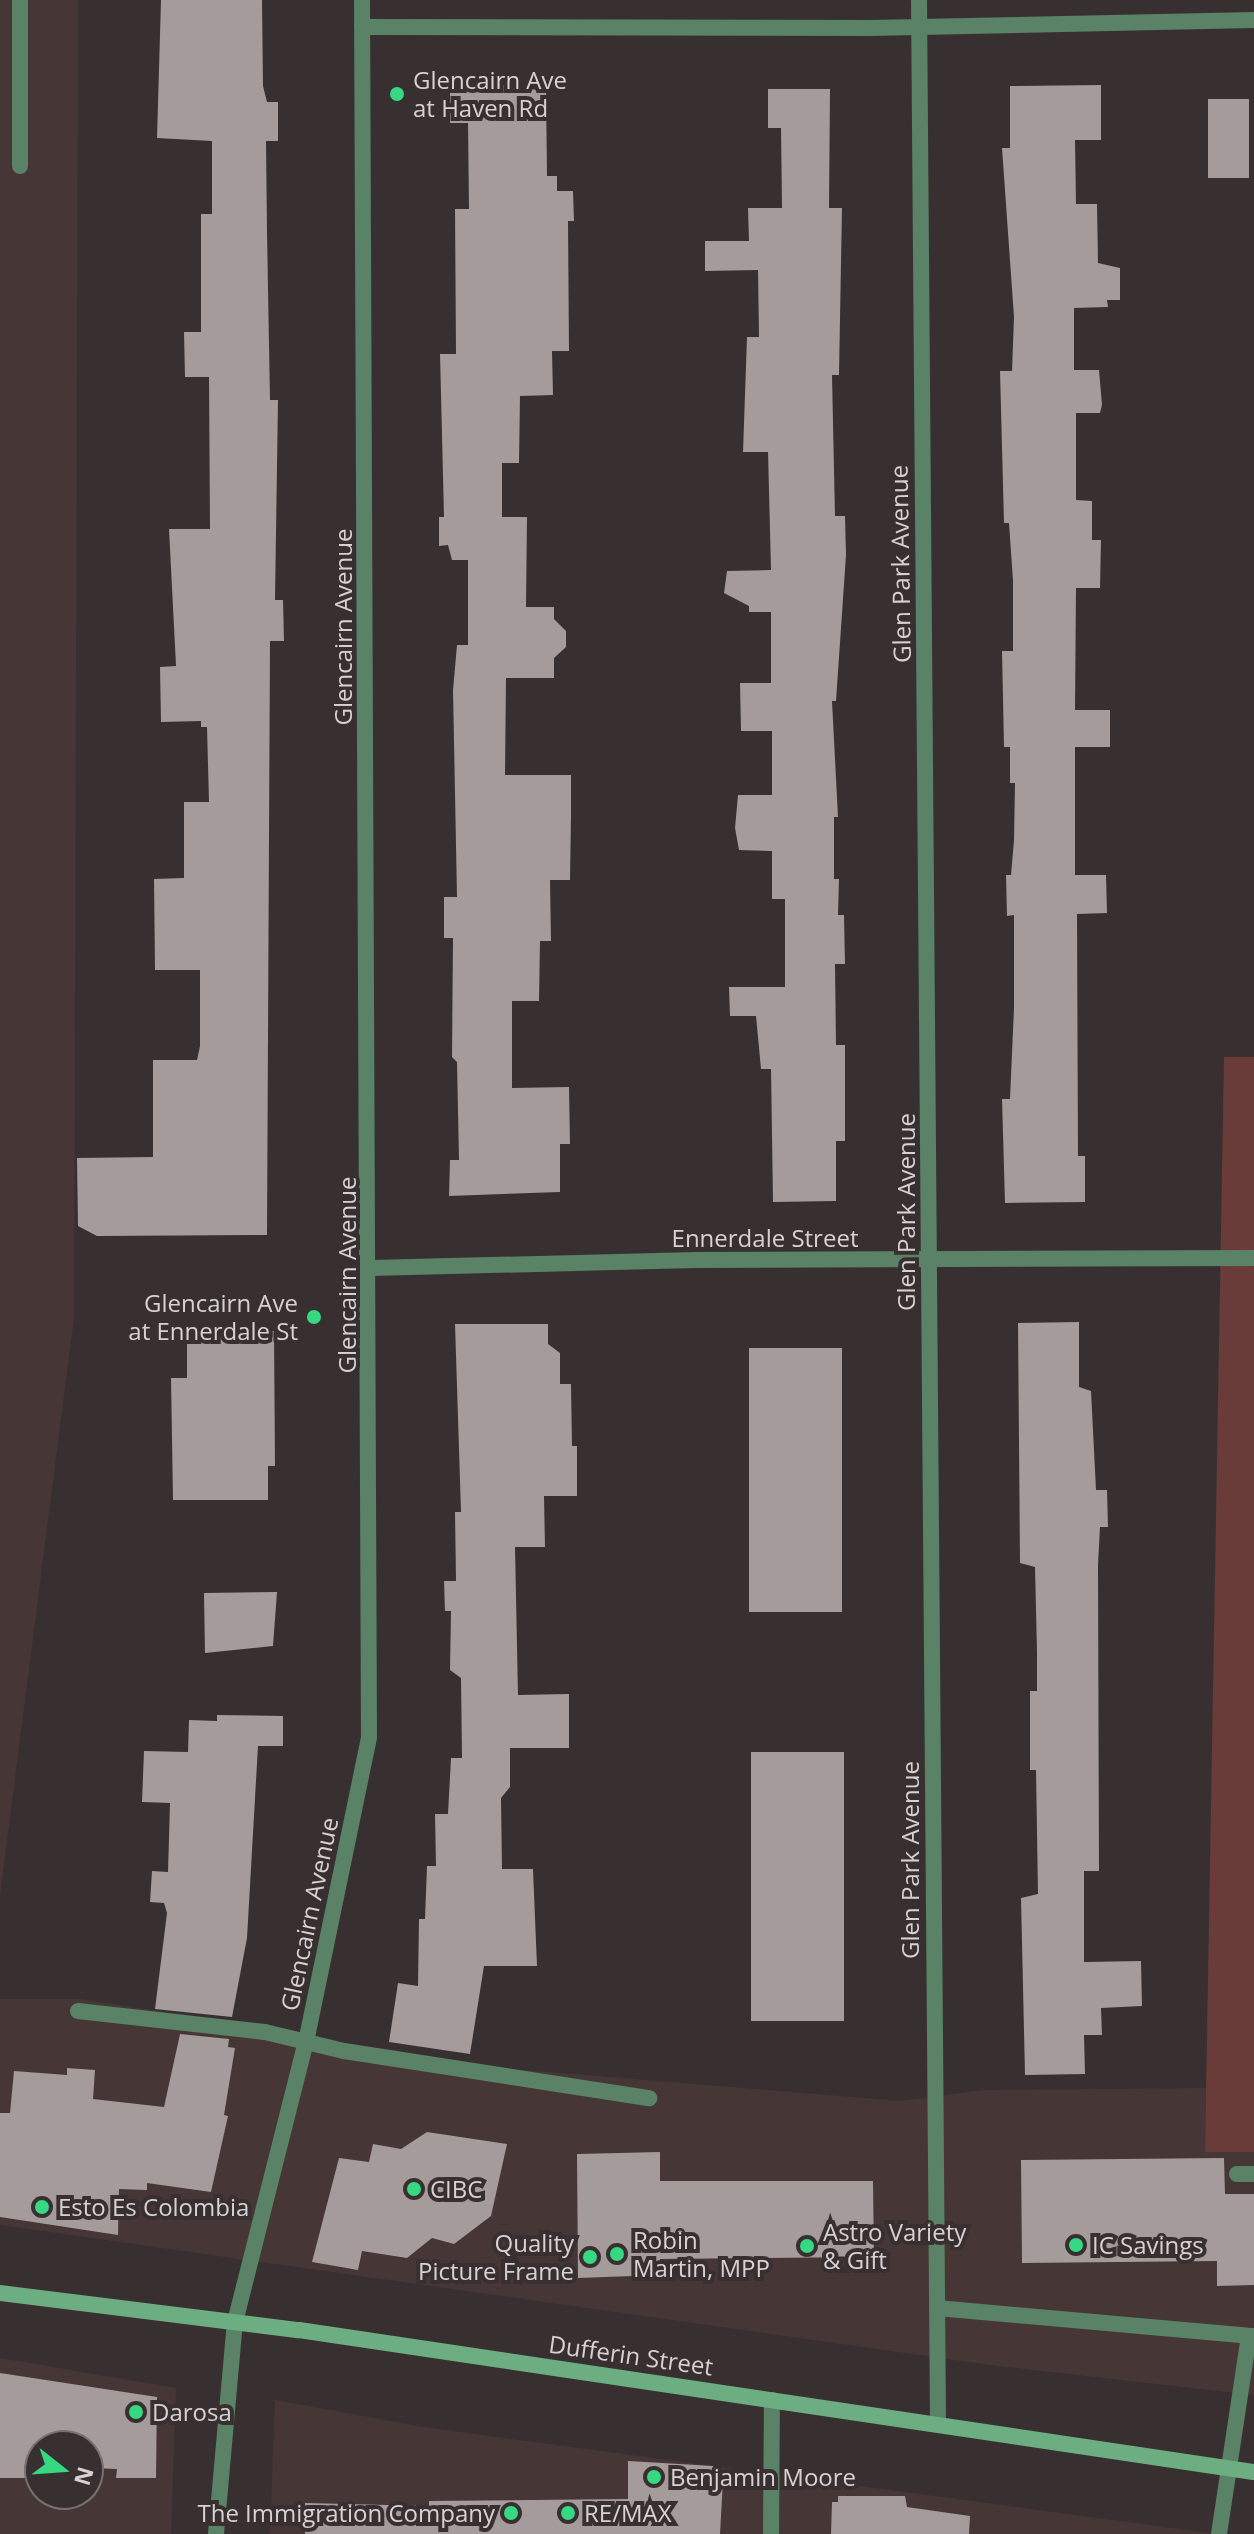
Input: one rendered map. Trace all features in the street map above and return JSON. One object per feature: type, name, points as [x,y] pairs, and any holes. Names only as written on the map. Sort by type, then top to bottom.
[{"type":"main road","name":"Dufferin Street","points":[[0,2293],[235,2322],[1254,2472]]},
{"type":"street","points":[[20,0],[20,166]]},
{"type":"street","name":"Glencairn Avenue","points":[[216,2534],[235,2322],[306,2042],[369,1737],[371,1268],[362,0]]},
{"type":"street","name":"Glen Park Avenue","points":[[919,0],[938,2424]]},
{"type":"street","points":[[362,27],[919,27],[1254,20]]},
{"type":"street","name":"Ennerdale Street","points":[[371,1268],[696,1260],[930,1263],[1254,1258]]},
{"type":"street","points":[[78,2011],[265,2032],[306,2042],[649,2098]]},
{"type":"street","points":[[937,2308],[1251,2336],[1219,2534]]},
{"type":"street","points":[[771,2534],[772,2400]]},
{"type":"shaded area","points":[[0,0],[78,0],[74,1317],[0,1895]]},
{"type":"shaded area","points":[[1224,1057],[1254,1057],[1254,2152],[1205,2152]]},
{"type":"shaded area","points":[[0,1999],[80,1999],[250,2025],[439,2063],[900,2101],[984,2090],[1206,2088],[1205,2152],[1254,2152],[1254,2395],[990,2365],[0,2225]]},
{"type":"shaded area","points":[[0,2358],[176,2388],[171,2534],[0,2534]]},
{"type":"shaded area","points":[[275,2400],[423,2427],[1216,2534],[270,2534]]},
{"type":"building","points":[[161,0],[262,0],[263,86],[267,102],[278,102],[278,141],[266,141],[270,400],[278,400],[275,600],[283,600],[284,641],[270,641],[267,1235],[97,1236],[78,1226],[77,1158],[153,1157],[153,1060],[197,1060],[200,1046],[200,970],[155,970],[154,879],[184,878],[184,802],[209,802],[207,727],[201,727],[201,721],[161,722],[160,667],[176,666],[169,529],[210,529],[209,377],[185,377],[184,332],[201,332],[201,214],[212,214],[212,141],[157,138]]},
{"type":"building","points":[[517,85],[517,90],[546,89],[547,176],[557,176],[557,191],[573,191],[574,221],[568,221],[569,351],[552,351],[553,395],[520,396],[519,463],[502,463],[502,517],[527,517],[526,607],[554,607],[554,619],[566,631],[566,647],[554,658],[554,678],[506,678],[505,775],[571,775],[570,880],[550,880],[551,941],[540,941],[539,1001],[512,1001],[512,1088],[569,1087],[570,1144],[560,1144],[560,1192],[449,1196],[450,1160],[459,1160],[457,1062],[452,1057],[453,938],[444,938],[444,897],[457,897],[453,690],[457,645],[468,645],[468,560],[452,560],[448,545],[439,546],[439,517],[444,517],[440,354],[456,354],[455,209],[469,209],[468,123],[450,123],[450,86]]},
{"type":"building","points":[[1101,85],[1101,140],[1075,140],[1076,204],[1097,204],[1098,263],[1120,268],[1120,300],[1107,300],[1108,307],[1074,308],[1074,370],[1099,370],[1102,405],[1100,413],[1076,413],[1076,500],[1092,501],[1092,540],[1101,540],[1100,588],[1076,588],[1075,710],[1110,710],[1110,747],[1075,747],[1075,875],[1106,875],[1107,913],[1077,914],[1078,1156],[1085,1156],[1085,1202],[1005,1203],[1002,1099],[1010,1099],[1014,1008],[1014,915],[1007,916],[1006,875],[1011,875],[1015,783],[1010,783],[1010,747],[1004,747],[1002,651],[1013,651],[1013,581],[1009,523],[1004,523],[1000,371],[1012,371],[1014,317],[1002,148],[1010,148],[1010,86]]},
{"type":"building","points":[[768,89],[830,89],[829,208],[842,208],[839,375],[832,375],[835,516],[845,516],[846,555],[836,701],[832,701],[838,817],[834,817],[834,879],[839,879],[838,915],[844,915],[845,964],[835,964],[836,1045],[845,1045],[845,1141],[836,1141],[836,1201],[773,1202],[771,1069],[761,1069],[756,1016],[730,1016],[729,987],[785,987],[785,899],[772,899],[772,851],[739,850],[735,828],[738,795],[772,795],[772,731],[741,731],[740,683],[771,683],[771,612],[749,612],[749,606],[724,593],[727,571],[771,570],[768,452],[743,452],[747,337],[759,337],[758,270],[705,271],[705,241],[749,241],[748,208],[782,208],[781,128],[768,128]]},
{"type":"building","points":[[1208,99],[1249,99],[1249,178],[1208,178]]},
{"type":"building","points":[[1079,1322],[1079,1387],[1091,1391],[1096,1490],[1107,1490],[1108,1527],[1100,1527],[1098,1565],[1099,1871],[1084,1871],[1084,1962],[1141,1961],[1142,2006],[1101,2008],[1102,2035],[1084,2035],[1085,2074],[1025,2075],[1021,1898],[1038,1894],[1036,1770],[1030,1770],[1030,1691],[1037,1691],[1037,1652],[1035,1567],[1020,1563],[1018,1323]]},
{"type":"building","points":[[455,1324],[548,1324],[548,1344],[560,1353],[560,1384],[571,1384],[572,1446],[577,1446],[577,1496],[544,1496],[545,1547],[515,1547],[518,1695],[569,1694],[569,1748],[510,1748],[510,1787],[501,1798],[502,1869],[533,1869],[537,1966],[484,1966],[470,2054],[389,2042],[398,1983],[418,1986],[419,1919],[425,1919],[427,1866],[436,1866],[435,1814],[448,1814],[451,1758],[462,1758],[461,1678],[450,1670],[451,1611],[445,1611],[444,1581],[456,1581],[455,1512],[461,1512]]},
{"type":"building","points":[[274,1331],[275,1466],[268,1466],[268,1500],[173,1500],[171,1378],[187,1378],[187,1332]]},
{"type":"building","points":[[749,1348],[842,1348],[842,1612],[749,1612]]},
{"type":"building","points":[[277,1592],[273,1646],[205,1653],[204,1593]]},
{"type":"building","points":[[217,1715],[283,1716],[283,1746],[258,1746],[247,1938],[232,2017],[155,2009],[167,1913],[164,1903],[150,1902],[152,1871],[168,1872],[170,1803],[142,1802],[144,1751],[188,1752],[189,1720],[217,1721]]},
{"type":"building","points":[[751,1752],[844,1752],[844,2021],[751,2021]]},
{"type":"building","points":[[180,2034],[229,2039],[228,2047],[235,2048],[224,2115],[228,2116],[211,2192],[147,2183],[147,2190],[119,2189],[118,2235],[0,2217],[0,2113],[10,2113],[14,2071],[67,2075],[67,2068],[95,2070],[93,2099],[164,2107]]},
{"type":"building","name":"CIBC","points":[[427,2132],[507,2144],[491,2216],[454,2244],[432,2238],[407,2258],[362,2251],[358,2270],[312,2262],[339,2158],[369,2162],[373,2144],[401,2149]]},
{"type":"building","points":[[660,2152],[660,2181],[873,2181],[874,2257],[660,2259],[660,2275],[578,2278],[577,2154]]},
{"type":"building","points":[[1224,2158],[1225,2194],[1254,2194],[1254,2285],[1217,2286],[1217,2261],[1022,2263],[1021,2160]]},
{"type":"building","points":[[0,2373],[157,2397],[156,2478],[116,2478],[117,2469],[104,2469],[104,2430],[24,2430],[24,2478],[0,2478]]},
{"type":"building","points":[[628,2461],[713,2466],[723,2480],[720,2534],[305,2534],[305,2503],[429,2506],[429,2501],[628,2499]]},
{"type":"building","points":[[838,2496],[905,2496],[907,2507],[970,2516],[969,2534],[831,2534],[832,2502],[838,2502]]},
{"type":"place","name":"Glencairn Ave at Haven Rd","points":[[397,94]]},
{"type":"place","name":"Glencairn Ave at Ennerdale St","points":[[314,1317]]},
{"type":"place","name":"CIBC","points":[[414,2189]]},
{"type":"place","name":"Esto Es Colombia","points":[[42,2207]]},
{"type":"place","name":"IC Savings","points":[[1076,2245]]},
{"type":"place","name":"Astro Variety & Gift","points":[[807,2246]]},
{"type":"place","name":"Robin Martin, MPP","points":[[617,2254]]},
{"type":"place","name":"Quality Picture Frame","points":[[590,2257]]},
{"type":"place","name":"Darosa","points":[[136,2412]]},
{"type":"place","name":"Benjamin Moore","points":[[654,2477]]},
{"type":"place","name":"The Immigration Company","points":[[511,2513]]},
{"type":"place","name":"RE/MAX","points":[[568,2513]]}]
